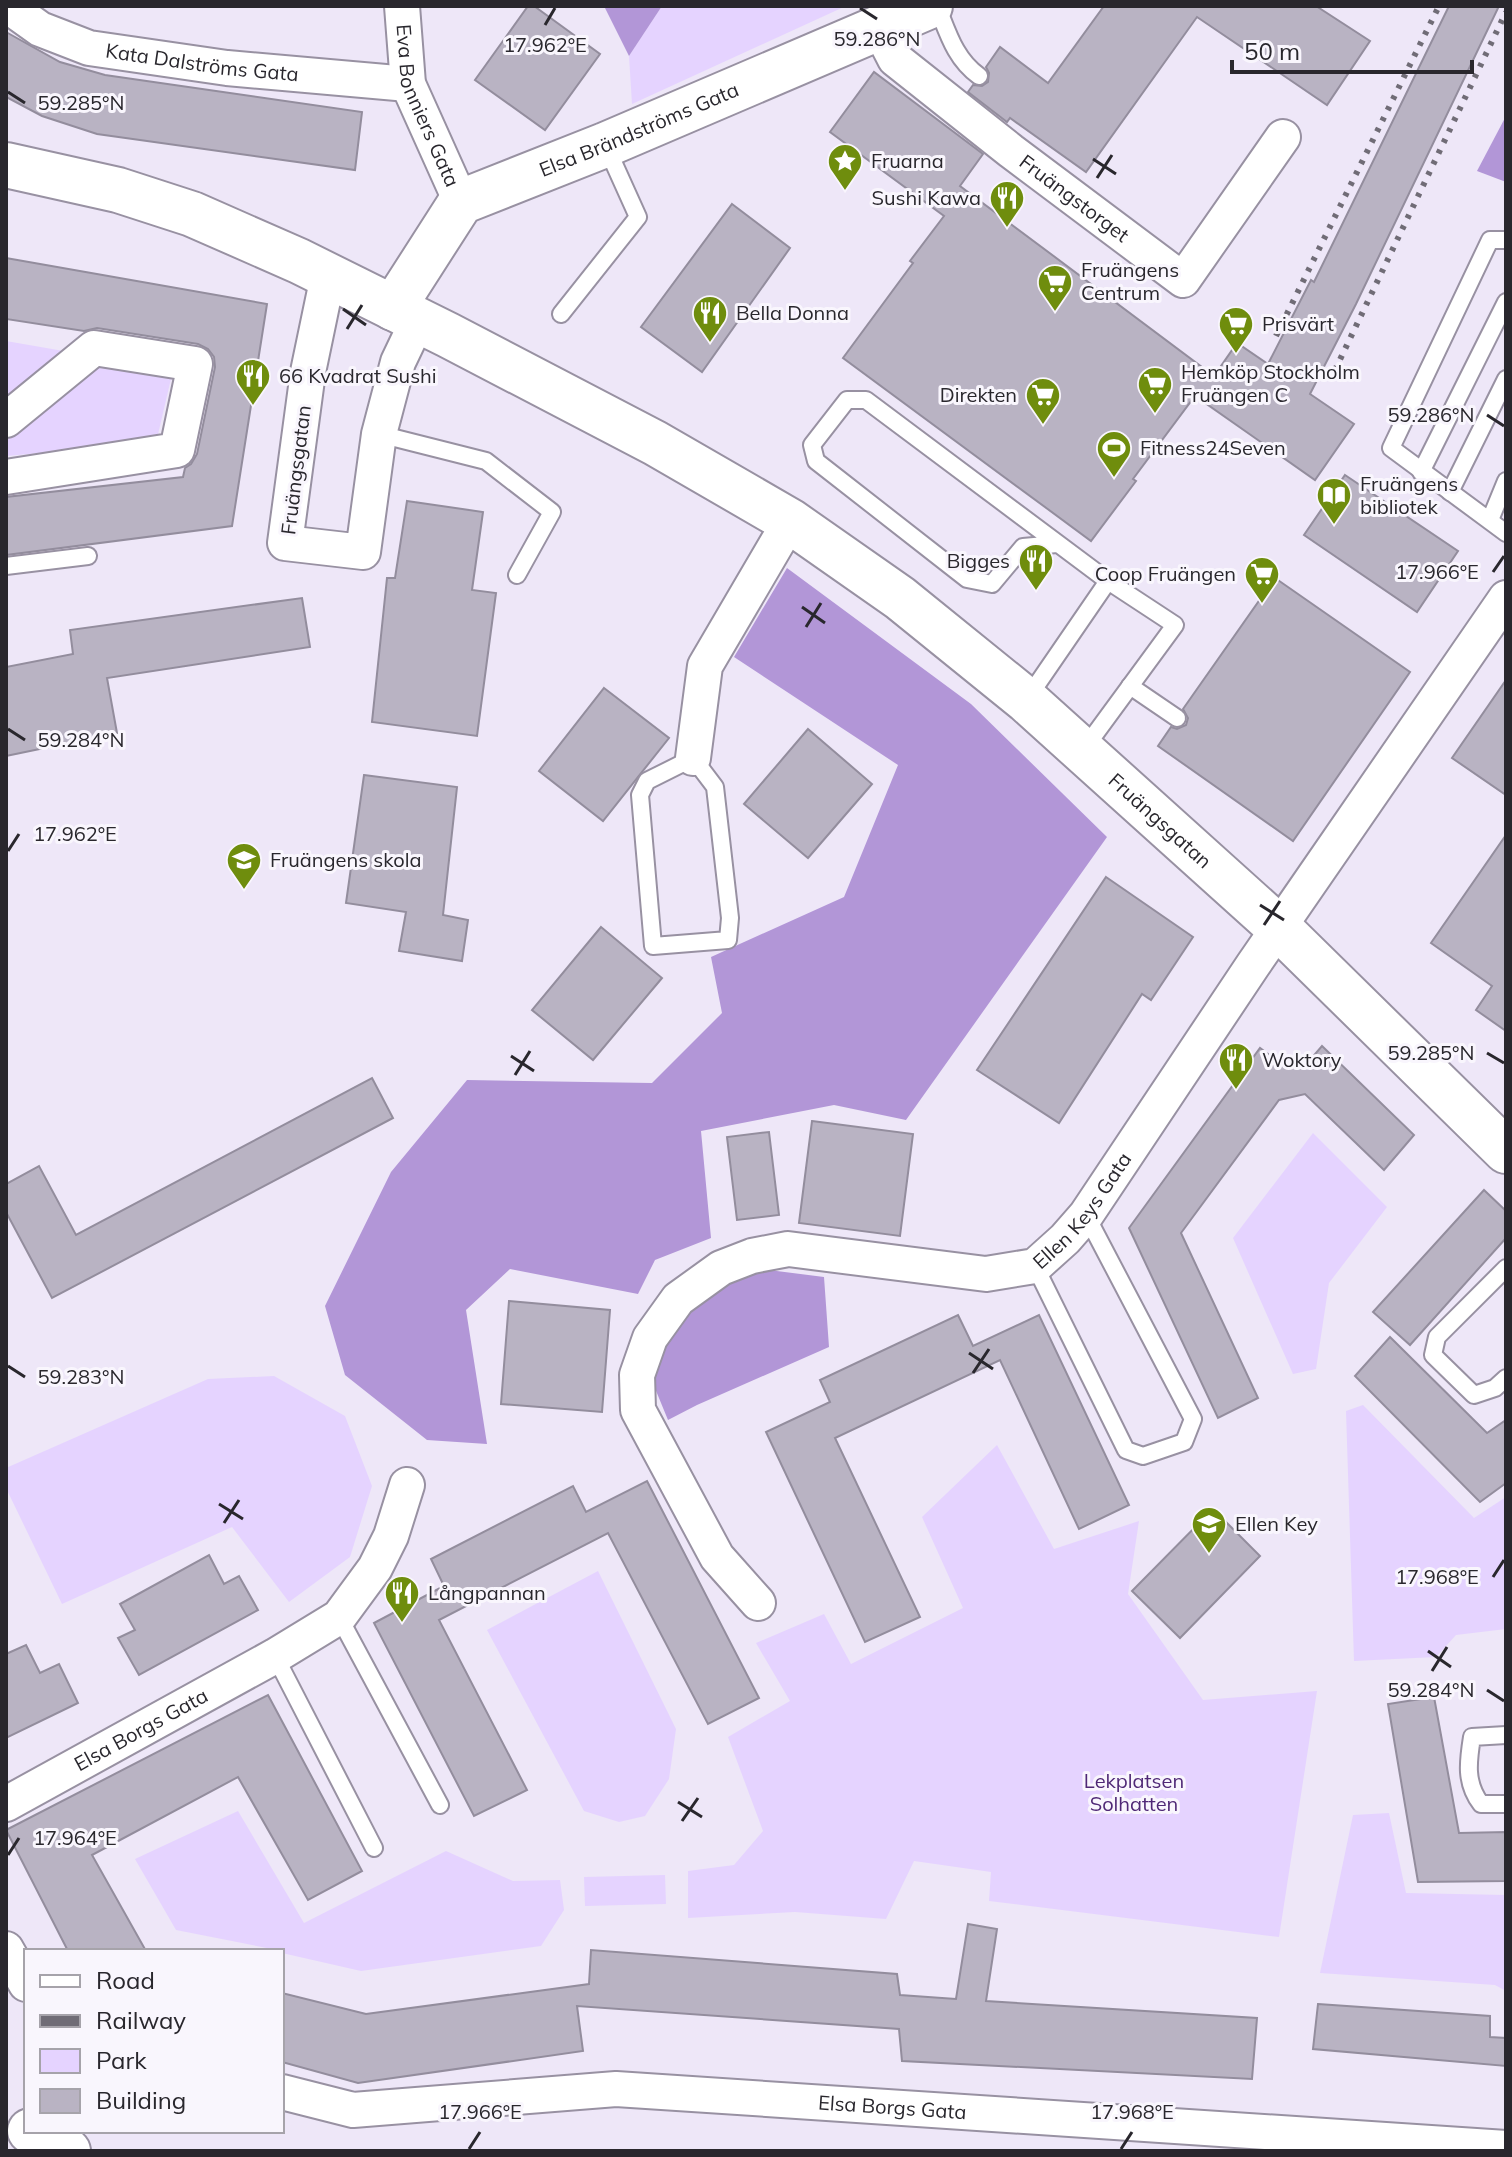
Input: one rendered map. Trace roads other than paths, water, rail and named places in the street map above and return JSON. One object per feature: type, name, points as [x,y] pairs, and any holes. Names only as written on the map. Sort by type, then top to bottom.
[{"type":"street","name":"Kata Dalströms Gata","points":[[8,6],[40,29],[89,48],[227,68],[408,84]]},
{"type":"street","name":"Eva Bonniers Gata","points":[[402,6],[408,84],[461,202]]},
{"type":"street","name":"Elsa Brändströms Gata","points":[[461,202],[605,145],[930,6]]},
{"type":"street","name":"Fruängstorget","points":[[879,28],[895,59],[1183,280],[1283,137]]},
{"type":"street","name":"Fruängsgatan","points":[[6,165],[118,190],[192,214],[406,314],[655,443],[790,521],[900,598],[1026,700],[1279,928],[1506,1151]]},
{"type":"street","points":[[406,314],[461,202]]},
{"type":"street","name":"Fruängsgatan","points":[[328,276],[308,372],[285,543],[363,552],[379,434],[398,362],[406,314]]},
{"type":"street","points":[[6,420],[94,348],[195,364],[177,450],[6,477]]},
{"type":"street","points":[[693,758],[705,666],[790,521]]},
{"type":"street","name":"Ellen Keys Gata","points":[[758,1603],[717,1557],[638,1410],[637,1375],[650,1338],[678,1299],[721,1268],[752,1256],[788,1249],[986,1274],[1035,1266],[1086,1215],[1506,598]]},
{"type":"street","name":"Elsa Borgs Gata","points":[[6,1804],[275,1656],[339,1617],[375,1568],[391,1536],[407,1485]]},
{"type":"street","points":[[6,1949],[24,1980]]},
{"type":"street","name":"Elsa Borgs Gata","points":[[284,2093],[353,2110],[616,2089],[1506,2148]]},
{"type":"street","points":[[6,2118],[24,2128]]},
{"type":"street","points":[[34,2133],[68,2151]]},
{"type":"lane","points":[[937,6],[955,51],[979,76]]},
{"type":"lane","points":[[561,314],[638,217],[605,145]]},
{"type":"lane","points":[[1506,240],[1490,240],[1391,448],[1506,533]]},
{"type":"lane","points":[[1421,472],[1506,302]]},
{"type":"lane","points":[[1450,492],[1506,379]]},
{"type":"lane","points":[[1057,544],[1023,547],[992,584],[967,579],[816,461],[812,445],[847,400],[866,400],[1057,544],[1175,625],[1083,751]]},
{"type":"lane","points":[[379,434],[486,461],[552,512],[517,575]]},
{"type":"lane","points":[[1490,520],[1506,481]]},
{"type":"lane","points":[[6,566],[88,556]]},
{"type":"lane","points":[[1026,700],[1108,581]]},
{"type":"lane","points":[[1130,686],[1177,718]]},
{"type":"lane","points":[[693,758],[715,787],[730,918],[728,940],[653,946],[640,795],[647,781],[693,758]]},
{"type":"lane","points":[[1035,1266],[1126,1450],[1143,1456],[1184,1442],[1193,1419],[1086,1215]]},
{"type":"lane","points":[[1506,1268],[1437,1337],[1433,1355],[1474,1395],[1495,1388],[1506,1378]]},
{"type":"lane","points":[[339,1617],[440,1805]]},
{"type":"lane","points":[[275,1656],[374,1848]]},
{"type":"lane","points":[[1506,1735],[1472,1737],[1468,1769],[1471,1791],[1481,1804],[1506,1804]]},
{"type":"railway","points":[[1276,336],[1439,6]]},
{"type":"railway","points":[[1335,370],[1506,12]]},
{"type":"place","name":"Fruarna","points":[[845,192]]},
{"type":"place","name":"Sushi Kawa","points":[[1007,229]]},
{"type":"place","name":"Fruängens Centrum","points":[[1055,313]]},
{"type":"place","name":"Bella Donna","points":[[710,344]]},
{"type":"place","name":"Prisvärt","points":[[1236,355]]},
{"type":"place","name":"66 Kvadrat Sushi","points":[[253,407]]},
{"type":"place","name":"Hemköp Stockholm Fruängen C","points":[[1155,415]]},
{"type":"place","name":"Direkten","points":[[1043,426]]},
{"type":"place","name":"Fitness24Seven","points":[[1114,479]]},
{"type":"place","name":"Fruängens bibliotek","points":[[1334,526]]},
{"type":"place","name":"Bigges","points":[[1036,592]]},
{"type":"place","name":"Coop Fruängen","points":[[1262,605]]},
{"type":"place","name":"Fruängens skola","points":[[244,891]]},
{"type":"place","name":"Woktory","points":[[1236,1091]]},
{"type":"place","name":"Ellen Key","points":[[1209,1555]]},
{"type":"place","name":"Långpannan","points":[[402,1624]]},
{"type":"park label","name":"Lekplatsen Solhatten","points":[[1134,1792]]}]
